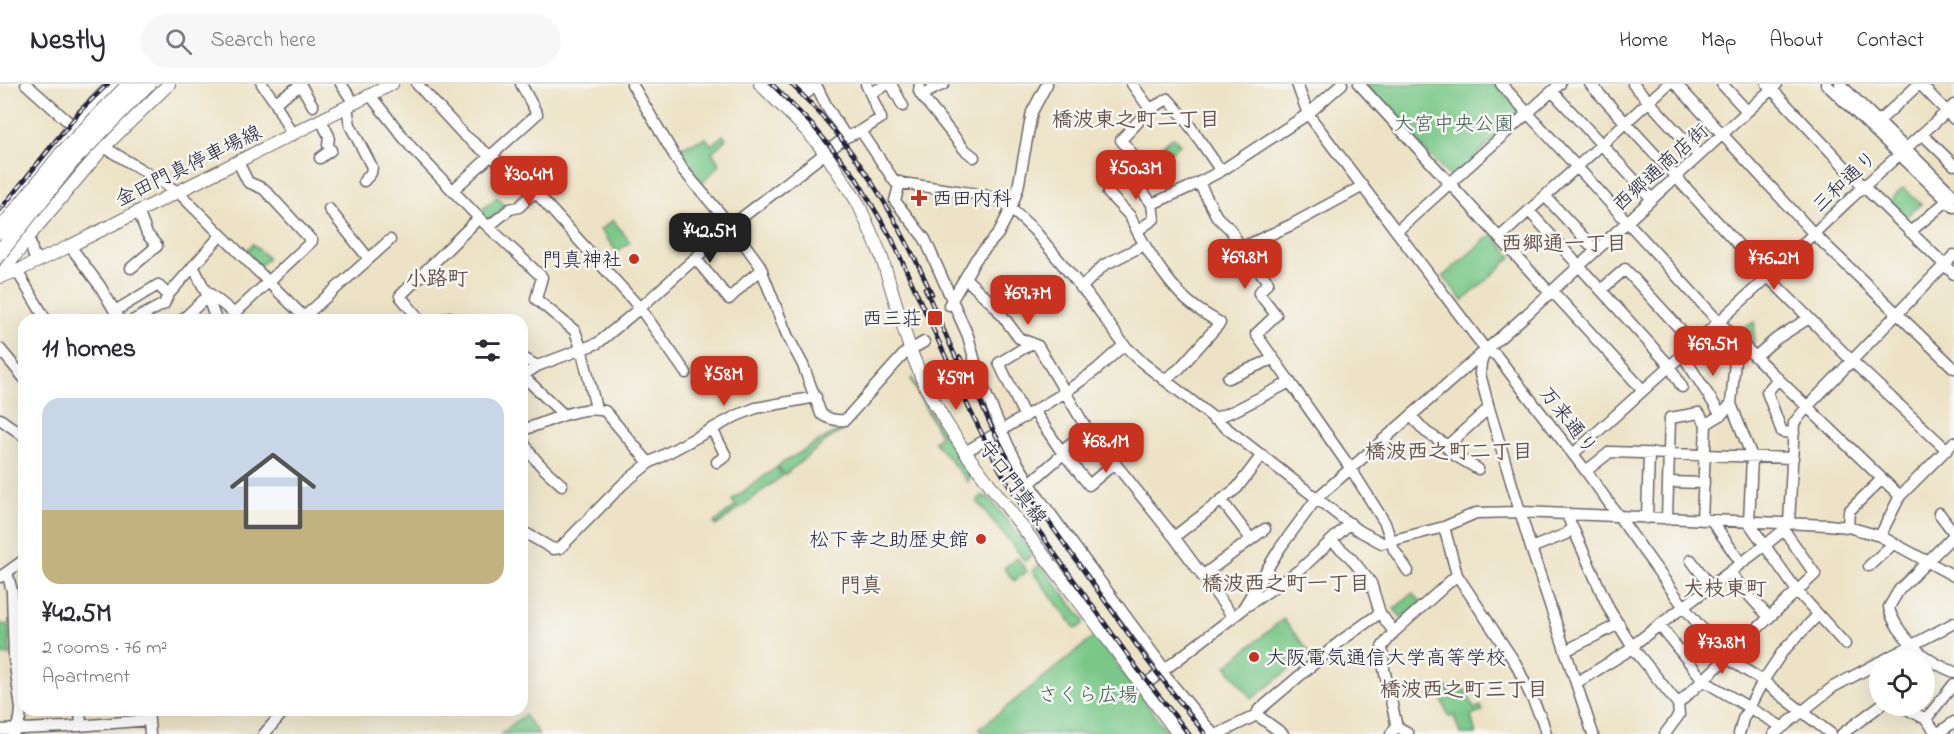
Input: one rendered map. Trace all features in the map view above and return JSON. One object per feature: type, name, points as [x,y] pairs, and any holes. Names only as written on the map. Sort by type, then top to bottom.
[{"type":"highway","points":[[0,231],[62,154],[130,84]]},
{"type":"highway","points":[[0,252],[70,163],[147,84]]},
{"type":"main road","points":[[0,220],[73,126],[113,84]]},
{"type":"main road","points":[[0,277],[29,237],[104,147],[169,84]]},
{"type":"main road","name":"金田門真停車場線","points":[[0,277],[70,246],[392,84]]},
{"type":"main road","name":"守口門真線","points":[[760,84],[808,132],[826,154],[853,195],[881,255],[910,349],[925,386],[945,421],[965,452],[1178,734]]},
{"type":"main road","points":[[0,220],[21,211],[80,140],[87,138],[104,147]]},
{"type":"street","points":[[26,84],[73,126]]},
{"type":"street","points":[[262,84],[275,102],[292,135]]},
{"type":"street","points":[[341,84],[350,105],[350,125],[372,167],[372,173],[364,181]]},
{"type":"street","points":[[417,84],[458,129],[489,156],[521,176],[640,308],[686,373]]},
{"type":"street","points":[[453,190],[537,114],[521,84]]},
{"type":"street","points":[[632,84],[683,170],[732,226],[762,270],[787,334],[803,365],[821,414],[827,418],[845,420],[910,349],[924,342]]},
{"type":"street","points":[[798,84],[807,93],[816,84],[846,137]]},
{"type":"street","points":[[528,371],[598,343],[732,226],[846,137],[861,131],[881,118],[868,88],[890,84],[903,106]]},
{"type":"street","points":[[944,84],[921,90],[964,149],[974,157]]},
{"type":"street","points":[[950,304],[976,259],[998,234],[1011,209],[1018,188],[1032,112],[1047,84]]},
{"type":"street","points":[[1132,84],[1150,109]]},
{"type":"street","name":"万来通り","points":[[1297,84],[1308,114],[1486,350],[1496,355],[1573,454],[1684,607],[1725,657],[1762,681],[1831,734]]},
{"type":"street","points":[[1152,204],[1221,171],[1308,114],[1342,84]]},
{"type":"street","points":[[1359,84],[1499,238],[1642,389]]},
{"type":"street","points":[[1501,84],[1718,321],[1900,496]]},
{"type":"street","points":[[1590,84],[1768,277],[1852,361],[1950,446],[1900,496],[1880,536]]},
{"type":"street","points":[[1633,84],[1699,156]]},
{"type":"street","points":[[1499,238],[1668,84]]},
{"type":"street","points":[[1676,84],[1814,234],[1954,368]]},
{"type":"street","points":[[1722,84],[1747,111]]},
{"type":"street","points":[[1826,84],[1902,152],[1952,201],[1910,232]]},
{"type":"street","points":[[1840,84],[1878,122],[1902,152]]},
{"type":"street","points":[[1878,122],[1920,84],[1951,112]]},
{"type":"street","points":[[275,102],[300,85],[313,106]]},
{"type":"street","points":[[1772,86],[1864,187],[1954,274]]},
{"type":"street","name":"西郷通商店街","points":[[1238,614],[1280,548],[1317,498],[1579,267],[1723,135],[1772,86]]},
{"type":"street","points":[[1397,231],[1556,87],[1602,145],[1652,199]]},
{"type":"street","points":[[370,95],[411,147],[488,227],[542,277],[536,299],[575,332],[596,408]]},
{"type":"street","points":[[1137,231],[1154,219],[1152,204],[1127,171],[1138,160],[1121,140],[1150,109],[1168,99],[1183,116],[1221,171]]},
{"type":"street","name":"三和通り","points":[[1573,454],[1902,152],[1951,112]]},
{"type":"street","points":[[320,158],[331,150],[328,145],[329,136],[321,120]]},
{"type":"street","points":[[861,131],[895,182],[984,195],[1006,204],[1034,230],[1124,345],[1164,380],[1350,524],[1382,543],[1444,527],[1476,513],[1521,512],[1786,526],[1848,527],[1880,536],[1954,576]]},
{"type":"street","points":[[1922,134],[1954,165]]},
{"type":"street","points":[[104,147],[178,192],[302,314]]},
{"type":"street","points":[[238,162],[248,182],[264,189],[312,241],[239,314]]},
{"type":"street","points":[[900,183],[895,201],[925,239],[950,304],[968,336],[980,380],[1008,445],[1030,483],[1166,677],[1213,734]]},
{"type":"street","points":[[1199,183],[1217,217],[1230,229],[1241,249],[1268,282],[1259,293],[1276,315],[1256,334],[1351,469],[1385,523],[1394,550],[1408,571]]},
{"type":"street","points":[[1241,249],[1292,225],[1363,186]]},
{"type":"street","points":[[488,227],[510,209],[519,207],[534,192]]},
{"type":"street","points":[[1108,193],[1130,216],[1144,245],[1174,286],[1194,306],[1220,323],[1179,369],[1164,380]]},
{"type":"street","points":[[1545,195],[1596,251]]},
{"type":"street","points":[[328,209],[369,259]]},
{"type":"street","points":[[131,268],[157,246],[147,234],[138,211]]},
{"type":"street","points":[[1529,211],[1669,365],[1682,387]]},
{"type":"street","points":[[415,314],[400,296],[479,218]]},
{"type":"street","points":[[145,314],[164,304],[168,295],[220,235]]},
{"type":"street","points":[[29,237],[33,254],[41,260]]},
{"type":"street","points":[[310,314],[390,240]]},
{"type":"street","points":[[1081,288],[1104,265],[1144,245]]},
{"type":"street","points":[[70,246],[100,286],[117,314]]},
{"type":"street","points":[[1678,704],[1815,574],[1786,526],[1794,423],[1954,255]]},
{"type":"street","points":[[695,258],[729,299],[762,270]]},
{"type":"street","points":[[193,266],[214,314]]},
{"type":"street","points":[[1601,290],[1625,269],[1693,343]]},
{"type":"street","points":[[16,271],[42,314]]},
{"type":"street","points":[[965,278],[995,306],[1019,338],[1038,346],[1064,393],[1089,430],[1202,576],[1238,614]]},
{"type":"street","points":[[123,314],[158,285],[168,295]]},
{"type":"street","points":[[206,293],[232,314]]},
{"type":"street","points":[[188,314],[206,293]]},
{"type":"street","points":[[1755,357],[1776,339],[1809,318]]},
{"type":"street","points":[[1740,342],[1736,350],[1731,404],[1752,457],[1749,523],[1797,591],[1845,644]]},
{"type":"street","points":[[1032,343],[999,363],[1030,414],[1089,485],[1115,463]]},
{"type":"street","points":[[965,452],[1064,393],[1096,370],[1124,345]]},
{"type":"street","points":[[0,349],[18,371]]},
{"type":"street","points":[[1486,350],[1480,374],[1489,408],[1593,734]]},
{"type":"street","points":[[1682,354],[1721,415]]},
{"type":"street","points":[[1228,378],[1273,358]]},
{"type":"street","points":[[528,361],[537,366]]},
{"type":"street","points":[[1778,379],[1767,392],[1782,432],[1794,433]]},
{"type":"street","points":[[528,381],[564,415]]},
{"type":"street","points":[[1213,418],[1236,410],[1290,382]]},
{"type":"street","points":[[528,534],[553,549],[560,548],[623,484],[649,464],[736,416],[756,408],[816,397]]},
{"type":"street","points":[[1706,424],[1721,415],[1731,404]]},
{"type":"street","points":[[528,428],[564,415],[596,408],[605,411],[649,464]]},
{"type":"street","points":[[1447,446],[1489,408]]},
{"type":"street","points":[[1667,519],[1670,418],[1700,413],[1706,424],[1704,483],[1707,521],[1741,563]]},
{"type":"street","points":[[1411,416],[1426,432],[1447,446],[1454,455],[1478,470]]},
{"type":"street","points":[[0,418],[18,432]]},
{"type":"street","points":[[712,429],[726,456],[717,462]]},
{"type":"street","points":[[1030,483],[1089,430]]},
{"type":"street","points":[[528,452],[562,485]]},
{"type":"street","points":[[1586,471],[1610,452],[1669,456],[1793,458]]},
{"type":"street","points":[[1647,518],[1649,454]]},
{"type":"street","points":[[1174,537],[1238,488],[1262,455]]},
{"type":"street","points":[[1848,527],[1849,512],[1882,478]]},
{"type":"street","points":[[1668,482],[1704,483]]},
{"type":"street","points":[[1221,500],[1251,539]]},
{"type":"street","points":[[1939,513],[1954,534],[1899,590],[1889,608],[1892,618],[1912,647],[1929,660],[1954,672]]},
{"type":"street","points":[[1567,515],[1609,609],[1633,648],[1678,704],[1679,715],[1665,734]]},
{"type":"street","points":[[1142,687],[1302,568],[1350,524]]},
{"type":"street","points":[[1532,548],[1566,534],[1572,526]]},
{"type":"street","points":[[1576,683],[1633,648],[1637,642],[1764,546],[1786,526]]},
{"type":"street","points":[[1444,527],[1457,575],[1516,664],[1542,720],[1546,734]]},
{"type":"street","points":[[1202,576],[1265,529]]},
{"type":"street","points":[[1332,541],[1350,557],[1371,583],[1380,613],[1394,632]]},
{"type":"street","points":[[1869,566],[1893,544]]},
{"type":"street","points":[[1691,560],[1711,587]]},
{"type":"street","points":[[18,564],[3,574],[12,591],[18,622]]},
{"type":"street","points":[[1730,572],[1769,617]]},
{"type":"street","points":[[1408,734],[1406,731],[1393,730],[1382,647],[1394,632],[1457,575]]},
{"type":"street","points":[[12,591],[18,590]]},
{"type":"street","points":[[1218,734],[1257,715],[1258,711],[1342,640],[1380,613]]},
{"type":"street","points":[[1739,734],[1762,681],[1783,651],[1818,615]]},
{"type":"street","points":[[1565,651],[1619,624]]},
{"type":"street","points":[[1906,650],[1954,624]]},
{"type":"street","points":[[1660,626],[1704,681],[1749,707],[1778,731],[1833,687],[1869,668]]},
{"type":"street","points":[[1926,719],[1954,684]]},
{"type":"street","points":[[1842,734],[1869,714]]},
{"type":"street","points":[[1257,715],[1283,734]]},
{"type":"street","points":[[14,731],[20,716]]},
{"type":"street","points":[[80,716],[81,725]]},
{"type":"street","points":[[0,730],[67,730],[81,725],[141,716]]},
{"type":"street","points":[[148,716],[150,734]]},
{"type":"street","points":[[264,734],[278,716]]},
{"type":"street","points":[[1920,716],[1926,719],[1936,734],[1954,722]]},
{"type":"green space","name":"大宮中央公園","points":[[1364,84],[1495,84],[1519,110],[1519,115],[1454,176],[1449,176]]},
{"type":"green space","points":[[723,135],[726,139],[712,152],[720,165],[699,186],[675,149],[706,138],[711,145]]},
{"type":"green space","points":[[1173,137],[1180,145],[1158,158],[1153,152]]},
{"type":"green space","points":[[1903,188],[1921,204],[1902,220],[1886,205]]},
{"type":"green space","points":[[497,197],[505,206],[491,218],[485,219],[479,212]]},
{"type":"green space","points":[[613,220],[630,242],[617,252],[600,230]]},
{"type":"green space","points":[[1492,234],[1512,257],[1463,301],[1443,276]]},
{"type":"green space","points":[[253,244],[268,258],[259,267],[245,252]]},
{"type":"green space","points":[[1755,322],[1754,342],[1747,344],[1734,331]]},
{"type":"green space","points":[[912,378],[935,421],[972,475],[968,482],[934,441],[940,436]]},
{"type":"green space","points":[[843,431],[833,436],[784,475],[778,466],[833,433]]},
{"type":"green space","points":[[777,467],[782,476],[716,526],[714,523],[736,506],[732,500]]},
{"type":"green space","points":[[983,495],[985,499],[988,496],[1033,554],[1025,561],[977,501]]},
{"type":"green space","points":[[1017,558],[1027,571],[1014,581],[1004,568]]},
{"type":"green space","points":[[1040,564],[1084,620],[1083,624],[1076,629],[1032,571]]},
{"type":"green space","points":[[1413,593],[1421,602],[1402,618],[1394,609]]},
{"type":"green space","points":[[1283,619],[1310,653],[1252,699],[1226,666]]},
{"type":"green space","points":[[0,624],[9,625],[10,655],[0,654]]},
{"type":"green space","name":"さくら広場","points":[[1094,637],[1098,639],[1169,734],[983,734],[979,729]]},
{"type":"green space","points":[[1448,687],[1452,696],[1466,690],[1474,709],[1481,706],[1483,711],[1471,716],[1476,734],[1460,734],[1454,716],[1449,717],[1439,692]]},
{"type":"green space","points":[[525,716],[539,734],[501,734]]},
{"type":"railway","points":[[0,210],[81,110],[108,84]]},
{"type":"railway","points":[[772,84],[814,127],[855,176],[892,239],[969,408],[1000,470],[1058,558],[1137,668],[1189,734]]},
{"type":"railway","points":[[791,84],[835,131],[872,182],[904,237],[932,294]]},
{"type":"railway","points":[[925,288],[960,367]]},
{"type":"railway","points":[[960,357],[992,428],[1036,504],[1147,660],[1205,734]]},
{"type":"place","name":"西田内科","points":[[919,198]]},
{"type":"place","name":"門真神社","points":[[634,259]]},
{"type":"place","name":"西三荘","points":[[935,318]]},
{"type":"place","name":"松下幸之助歴史館","points":[[981,539]]},
{"type":"place","name":"大阪電気通信大学高等学校","points":[[1254,657]]},
{"type":"district","name":"橋波東之町二丁目","points":[[1136,119]]},
{"type":"district","name":"西郷通一丁目","points":[[1564,243]]},
{"type":"district","name":"小路町","points":[[437,278]]},
{"type":"district","name":"橋波西之町二丁目","points":[[1449,451]]},
{"type":"district","name":"橋波西之町一丁目","points":[[1286,583]]},
{"type":"district","name":"門真","points":[[861,585]]},
{"type":"district","name":"大枝東町","points":[[1725,588]]},
{"type":"district","name":"橋波西之町三丁目","points":[[1464,689]]}]
